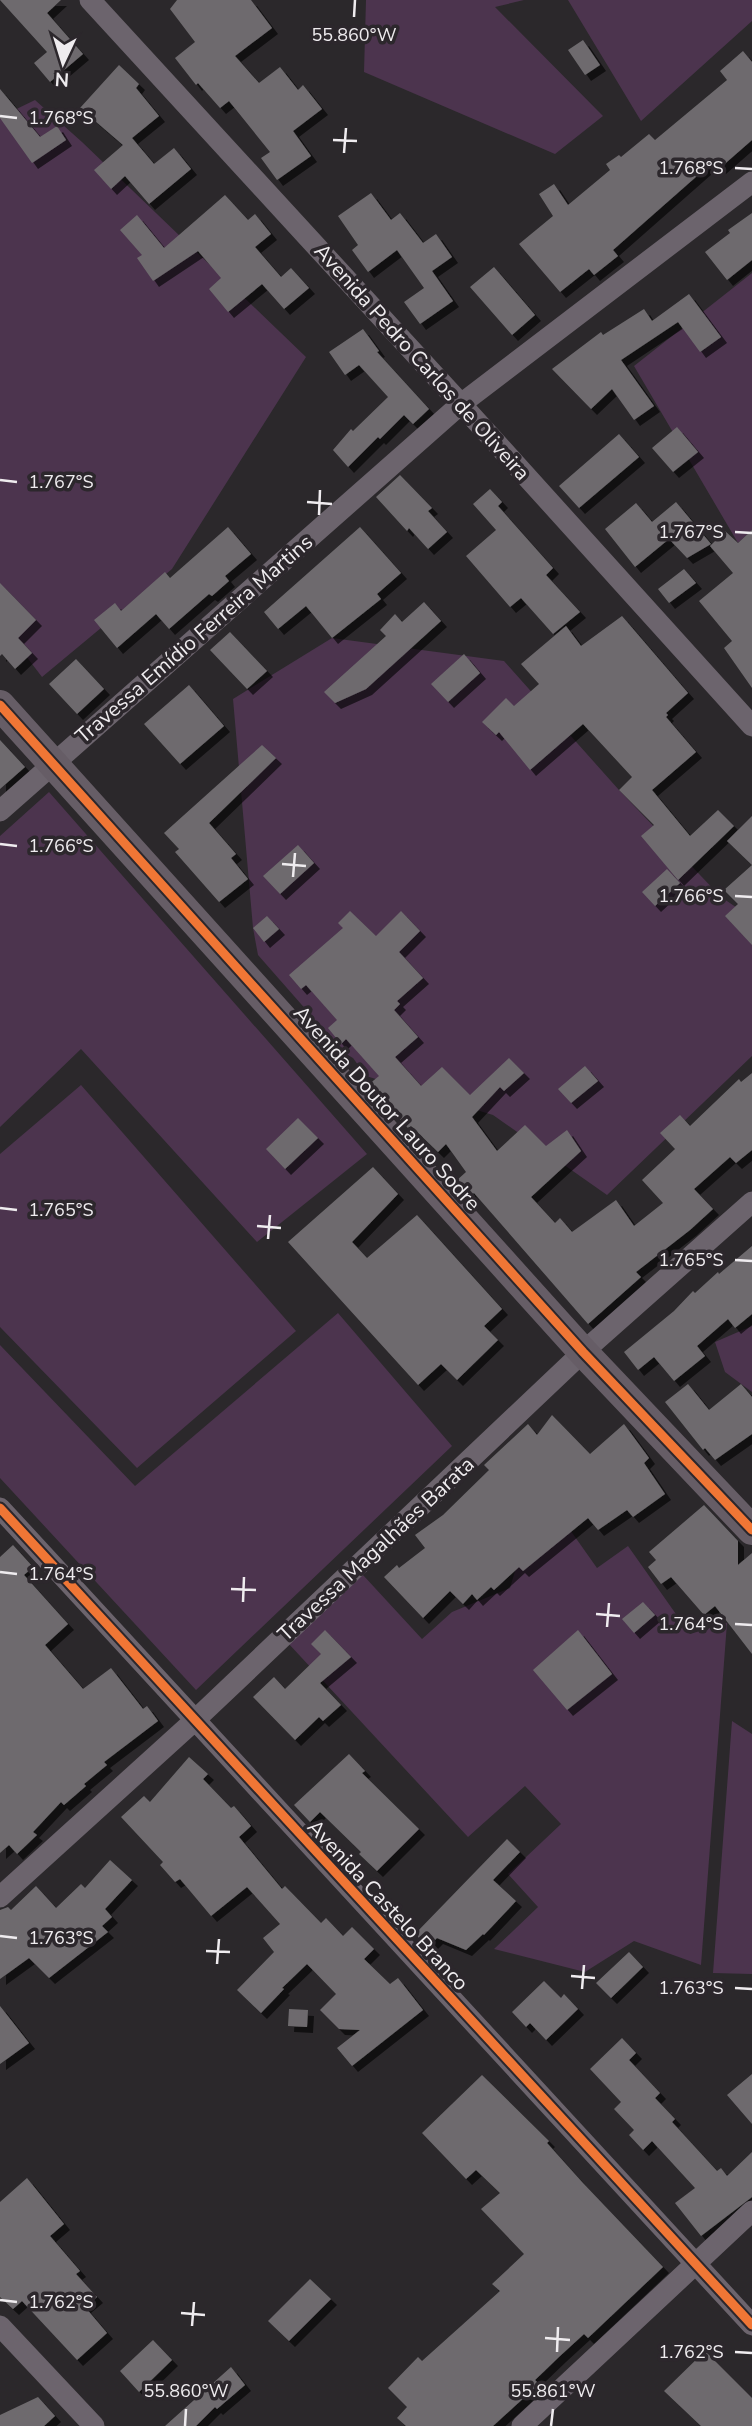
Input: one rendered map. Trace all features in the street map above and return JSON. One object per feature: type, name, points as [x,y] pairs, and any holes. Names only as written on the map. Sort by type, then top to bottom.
[{"type":"street","name":"Avenida Pedro Carlos de Oliveira","points":[[90,0],[752,726]]},
{"type":"street","name":"Travessa Emídio Ferreira Martins","points":[[0,811],[461,404],[752,182]]},
{"type":"street","name":"Avenida Doutor Lauro Sodre","points":[[0,705],[583,1352],[752,1530]]},
{"type":"street","name":"Travessa Magalhães Barata","points":[[0,1897],[194,1721],[583,1352],[752,1202]]},
{"type":"street","name":"Avenida Castelo Branco","points":[[0,1508],[752,2325]]},
{"type":"street","points":[[523,2426],[752,2211]]},
{"type":"street","points":[[0,2326],[94,2426]]},
{"type":"shaded area","points":[[366,0],[524,0],[495,7],[603,116],[555,154],[364,72]]},
{"type":"shaded area","points":[[568,0],[752,0],[752,21],[641,121]]},
{"type":"shaded area","points":[[35,100],[306,357],[172,569],[42,677],[0,622],[0,117]]},
{"type":"shaded area","points":[[752,273],[752,530],[738,543],[634,366]]},
{"type":"shaded area","points":[[332,638],[504,661],[619,790],[721,897],[752,918],[752,1056],[607,1195],[493,1115],[366,1076],[353,1058],[344,1053],[258,955],[253,928],[233,699]]},
{"type":"shaded area","points":[[49,792],[367,1154],[257,1242],[81,1049],[0,1127],[0,836]]},
{"type":"shaded area","points":[[81,1085],[296,1331],[137,1468],[0,1327],[0,1154]]},
{"type":"shaded area","points":[[338,1313],[452,1446],[196,1690],[0,1478],[0,1345],[135,1486]]},
{"type":"shaded area","points":[[752,1326],[752,1392],[725,1372],[715,1342]]},
{"type":"shaded area","points":[[556,1510],[597,1568],[628,1546],[690,1634],[727,1623],[701,1965],[634,1941],[585,1972],[494,1949],[538,1907],[508,1874],[561,1824],[525,1786],[468,1837],[288,1643],[363,1575],[422,1639],[452,1612],[510,1588],[527,1531]]},
{"type":"shaded area","points":[[732,1721],[752,1734],[752,1974],[713,1973]]},
{"type":"building","points":[[0,0],[61,0],[47,13],[83,54],[50,82],[34,63],[47,52]]},
{"type":"building","points":[[177,0],[251,0],[272,28],[235,56],[259,83],[280,67],[298,90],[303,85],[322,109],[293,131],[311,156],[277,180],[261,158],[270,152],[229,101],[220,108],[198,83],[196,85],[175,58],[195,42],[170,9]]},
{"type":"building","points":[[583,40],[600,65],[585,75],[568,50]]},
{"type":"building","points":[[743,51],[752,62],[752,140],[720,168],[714,161],[613,250],[618,256],[594,275],[589,269],[560,292],[519,244],[553,216],[539,194],[554,184],[568,205],[610,170],[606,164],[619,155],[621,157],[649,134],[655,140],[727,80],[720,71]]},
{"type":"building","points":[[119,65],[139,84],[136,88],[159,116],[132,138],[154,164],[174,148],[191,169],[149,204],[125,176],[111,189],[94,170],[123,145],[80,108]]},
{"type":"building","points":[[0,89],[40,137],[57,126],[66,140],[32,163],[0,118]]},
{"type":"building","points":[[371,193],[391,220],[400,213],[423,243],[436,234],[452,257],[432,271],[453,301],[420,324],[404,302],[424,288],[397,250],[368,272],[352,250],[358,245],[338,216]]},
{"type":"building","points":[[225,195],[248,220],[255,214],[271,234],[255,247],[281,277],[291,268],[309,288],[284,309],[262,284],[228,312],[209,289],[221,278],[198,251],[153,281],[137,258],[142,255],[120,230],[137,215],[164,248]]},
{"type":"building","points":[[752,213],[752,260],[727,280],[705,252],[730,233],[728,230]]},
{"type":"building","points":[[494,267],[535,315],[512,335],[470,287]]},
{"type":"building","points":[[689,294],[721,337],[700,352],[678,322],[621,360],[654,406],[634,420],[612,389],[591,409],[552,369],[601,332],[603,335],[644,309],[652,321]]},
{"type":"building","points":[[363,329],[379,351],[377,352],[429,409],[413,424],[404,415],[348,467],[333,450],[351,429],[353,431],[388,397],[359,365],[345,375],[329,352]]},
{"type":"building","points":[[677,427],[698,452],[673,472],[652,448]]},
{"type":"building","points":[[619,434],[639,457],[579,508],[559,486]]},
{"type":"building","points":[[400,475],[432,508],[428,511],[447,532],[428,549],[409,528],[407,531],[376,497]]},
{"type":"building","points":[[490,489],[502,502],[498,506],[553,568],[546,575],[580,612],[553,634],[521,598],[510,607],[466,556],[496,530],[473,504]]},
{"type":"building","points":[[676,502],[711,544],[687,558],[669,539],[635,567],[605,529],[636,503],[652,522]]},
{"type":"building","points":[[228,527],[251,554],[225,576],[229,581],[212,596],[209,594],[169,629],[156,614],[117,648],[94,620],[115,603],[121,611],[165,572],[170,578]]},
{"type":"building","points":[[360,527],[401,573],[377,594],[381,599],[332,638],[306,606],[278,629],[264,612]]},
{"type":"building","points":[[752,530],[752,688],[724,648],[732,641],[699,601],[733,573],[710,546],[725,531],[738,543]]},
{"type":"building","points":[[684,569],[696,583],[669,603],[658,589]]},
{"type":"building","points":[[0,583],[36,620],[18,638],[32,653],[15,669],[2,654],[0,656]]},
{"type":"building","points":[[424,602],[441,621],[366,689],[335,703],[324,692],[386,636],[380,630],[395,614],[402,622]]},
{"type":"building","points":[[622,616],[688,693],[666,713],[666,717],[696,752],[652,790],[690,836],[718,810],[734,826],[678,880],[641,836],[654,825],[619,790],[632,777],[583,724],[530,770],[499,732],[496,735],[482,722],[506,698],[514,706],[539,684],[521,664],[566,626],[581,646]]},
{"type":"building","points":[[230,632],[267,671],[247,689],[210,650]]},
{"type":"building","points":[[464,654],[480,673],[448,702],[431,684]]},
{"type":"building","points":[[76,659],[104,689],[77,714],[49,684]]},
{"type":"building","points":[[189,685],[224,726],[180,764],[144,724]]},
{"type":"building","points":[[0,740],[25,767],[0,789]]},
{"type":"building","points":[[262,745],[276,758],[209,823],[236,854],[231,858],[248,879],[219,902],[175,852],[179,849],[164,833]]},
{"type":"building","points":[[752,816],[752,865],[727,841]]},
{"type":"building","points":[[298,845],[314,863],[280,894],[263,876]]},
{"type":"building","points":[[752,865],[752,945],[725,916],[738,904],[724,890]]},
{"type":"building","points":[[667,869],[680,883],[655,906],[642,892]]},
{"type":"building","points":[[350,911],[376,936],[401,911],[420,931],[399,952],[423,978],[397,1001],[400,1004],[394,1010],[418,1037],[395,1057],[421,1086],[442,1067],[470,1095],[509,1058],[524,1073],[504,1091],[500,1087],[472,1117],[497,1151],[525,1125],[546,1146],[567,1130],[581,1151],[531,1197],[555,1223],[560,1218],[572,1232],[616,1200],[634,1226],[663,1203],[642,1180],[675,1149],[660,1133],[680,1115],[690,1126],[739,1079],[741,1082],[752,1073],[752,1150],[736,1163],[730,1157],[694,1189],[713,1209],[636,1272],[641,1277],[588,1324],[474,1193],[469,1197],[456,1181],[466,1172],[446,1144],[438,1152],[411,1126],[408,1128],[368,1085],[379,1076],[346,1039],[341,1044],[328,1028],[337,1020],[306,985],[301,989],[289,975],[343,928],[338,923]]},
{"type":"building","points":[[267,916],[279,929],[264,942],[253,928]]},
{"type":"building","points":[[585,1066],[598,1081],[571,1103],[558,1089]]},
{"type":"building","points":[[298,1118],[318,1138],[285,1169],[266,1149]]},
{"type":"building","points":[[373,1167],[398,1194],[352,1242],[367,1258],[417,1215],[502,1309],[484,1326],[498,1340],[457,1380],[441,1364],[418,1385],[288,1242]]},
{"type":"building","points":[[752,1246],[752,1314],[735,1328],[728,1319],[697,1346],[705,1356],[674,1381],[654,1357],[638,1370],[624,1352],[674,1311],[693,1291],[695,1293]]},
{"type":"building","points":[[688,1384],[709,1410],[741,1384],[752,1397],[752,1434],[715,1460],[705,1448],[703,1450],[665,1402]]},
{"type":"building","points":[[552,1415],[590,1454],[624,1424],[649,1458],[644,1463],[665,1494],[633,1517],[627,1510],[598,1530],[588,1518],[523,1571],[519,1567],[494,1590],[491,1587],[477,1600],[472,1594],[463,1604],[450,1591],[423,1618],[384,1577],[397,1565],[399,1568],[425,1548],[415,1535],[443,1515],[489,1470],[484,1465],[528,1424],[537,1435]]},
{"type":"building","points":[[704,1505],[738,1541],[738,1565],[752,1553],[752,1654],[715,1606],[704,1615],[671,1577],[661,1584],[648,1567],[656,1560],[649,1552]]},
{"type":"building","points":[[13,1545],[33,1567],[24,1575],[68,1624],[45,1645],[83,1689],[111,1668],[143,1709],[147,1706],[158,1721],[104,1762],[107,1765],[64,1805],[61,1802],[33,1832],[37,1835],[17,1854],[9,1845],[0,1853],[0,1557]]},
{"type":"building","points":[[643,1602],[655,1615],[634,1633],[622,1619]]},
{"type":"building","points":[[325,1630],[351,1657],[320,1683],[341,1705],[323,1721],[319,1717],[295,1740],[253,1697],[274,1677],[285,1689],[321,1654],[311,1644]]},
{"type":"building","points":[[578,1630],[612,1674],[567,1710],[533,1670]]},
{"type":"building","points":[[349,1754],[365,1771],[362,1773],[419,1829],[377,1871],[320,1812],[310,1822],[294,1805]]},
{"type":"building","points":[[189,1757],[208,1774],[203,1779],[231,1808],[234,1806],[251,1826],[239,1837],[282,1889],[285,1886],[321,1923],[326,1918],[343,1936],[352,1927],[374,1949],[364,1959],[390,1984],[398,1978],[423,2010],[352,2066],[337,2048],[360,2030],[339,2029],[320,2010],[336,1994],[307,1964],[261,2013],[237,1990],[274,1952],[263,1938],[280,1924],[247,1887],[211,1916],[180,1879],[175,1882],[160,1865],[163,1862],[121,1817],[144,1796],[150,1802]]},
{"type":"building","points":[[507,1839],[520,1852],[493,1880],[516,1901],[466,1950],[437,1938],[428,1947],[415,1934]]},
{"type":"building","points":[[110,1860],[132,1880],[105,1909],[112,1917],[102,1926],[108,1932],[49,1978],[29,1958],[0,1979],[0,1910],[8,1907],[11,1910],[36,1886],[56,1908],[81,1884],[85,1888]]},
{"type":"building","points":[[629,1952],[643,1967],[611,1998],[596,1983]]},
{"type":"building","points":[[544,1981],[561,1998],[564,1994],[578,2009],[546,2040],[530,2023],[526,2027],[512,2012]]},
{"type":"building","points":[[0,2006],[29,2043],[0,2064]]},
{"type":"building","points":[[289,2009],[308,2010],[307,2027],[288,2026]]},
{"type":"building","points":[[622,2038],[636,2053],[629,2060],[660,2093],[655,2098],[675,2119],[672,2122],[717,2171],[721,2168],[727,2176],[752,2152],[752,2197],[701,2236],[675,2203],[695,2188],[652,2141],[643,2150],[629,2135],[634,2130],[614,2109],[621,2102],[590,2069]]},
{"type":"building","points":[[752,2074],[752,2124],[727,2095]]},
{"type":"building","points":[[482,2075],[549,2141],[547,2143],[582,2182],[663,2267],[588,2338],[584,2334],[560,2356],[535,2380],[539,2384],[493,2426],[406,2426],[397,2418],[407,2407],[388,2388],[418,2357],[422,2361],[500,2291],[492,2284],[524,2254],[481,2209],[500,2193],[476,2170],[466,2179],[422,2133]]},
{"type":"building","points":[[27,2178],[64,2224],[50,2236],[80,2271],[76,2274],[97,2297],[85,2307],[107,2333],[77,2360],[22,2301],[13,2309],[0,2297],[0,2202]]},
{"type":"building","points":[[310,2279],[331,2299],[289,2341],[268,2321]]},
{"type":"building","points":[[153,2340],[172,2360],[139,2392],[120,2371]]},
{"type":"building","points":[[705,2351],[752,2398],[752,2426],[701,2426],[664,2391]]},
{"type":"building","points":[[231,2367],[245,2385],[217,2409],[215,2407],[196,2426],[165,2426]]},
{"type":"building","points":[[38,2397],[55,2416],[44,2426],[0,2426],[0,2415]]},
{"type":"cycle path","points":[[0,705],[583,1352],[752,1530]]},
{"type":"cycle path","points":[[0,1508],[752,2325]]}]
